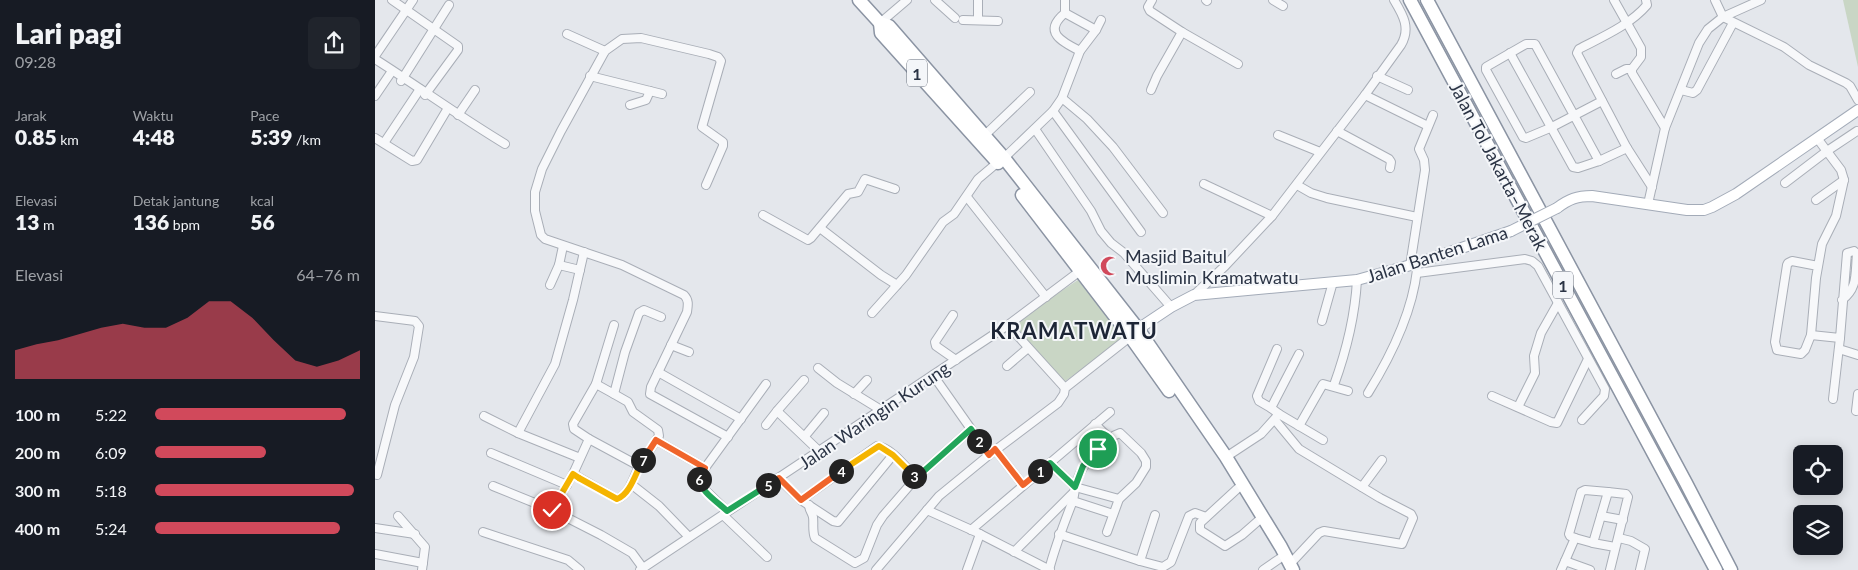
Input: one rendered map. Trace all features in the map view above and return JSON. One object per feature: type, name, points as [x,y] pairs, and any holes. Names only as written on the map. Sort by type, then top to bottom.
[{"type":"highway","name":"1","points":[[859,0],[880,23],[889,26],[985,134],[1001,160],[1080,271],[1134,332],[1287,566]]},
{"type":"highway","name":"Jalan Tol Jakarta–Merak","points":[[1410,0],[1716,570]]},
{"type":"highway","name":"Jalan Tol Jakarta–Merak","points":[[1427,0],[1731,570]]},
{"type":"highway","name":"1","points":[[880,23],[881,33],[1001,160],[1134,332],[1226,458],[1287,566]]},
{"type":"main road","name":"Jalan Banten Lama","points":[[1134,332],[1171,307],[1194,295],[1357,280],[1415,267],[1511,231],[1579,196],[1619,199],[1687,210],[1704,210],[1737,194],[1858,110]]},
{"type":"street","points":[[384,143],[458,48],[458,46],[435,29],[392,0]]},
{"type":"street","points":[[413,0],[375,58],[402,80],[505,144]]},
{"type":"street","points":[[880,23],[907,0]]},
{"type":"street","points":[[935,0],[955,18]]},
{"type":"street","points":[[978,0],[978,20]]},
{"type":"street","points":[[1065,0],[1065,13]]},
{"type":"street","points":[[1152,0],[1148,7],[1150,11],[1238,64]]},
{"type":"street","points":[[1273,0],[1283,6]]},
{"type":"street","points":[[1194,295],[1225,266],[1272,216],[1365,95],[1406,37],[1406,24],[1394,0]]},
{"type":"street","points":[[1614,0],[1642,52],[1641,57],[1632,69],[1632,73],[1644,96],[1665,128]]},
{"type":"street","points":[[1646,0],[1647,5],[1627,22],[1579,49],[1577,53],[1627,148],[1652,187]]},
{"type":"street","points":[[1715,0],[1723,17],[1784,47],[1817,70],[1851,86],[1858,100]]},
{"type":"street","points":[[1648,204],[1665,128],[1699,43],[1708,29],[1723,17],[1756,1]]},
{"type":"street","points":[[402,80],[449,5]]},
{"type":"street","points":[[1065,13],[1096,30]]},
{"type":"street","points":[[1065,13],[1059,18],[1054,31],[1055,35],[1063,42],[1080,51]]},
{"type":"street","points":[[963,20],[998,21]]},
{"type":"street","points":[[873,313],[912,267],[943,222],[954,214],[978,179],[1053,111],[1062,98],[1080,51],[1101,20]]},
{"type":"street","points":[[1681,90],[1693,93],[1697,90],[1733,23]]},
{"type":"street","points":[[1151,90],[1182,32]]},
{"type":"street","points":[[567,34],[605,51]]},
{"type":"street","points":[[706,185],[723,146],[721,139],[702,127],[721,61],[718,57],[709,54],[641,38],[622,39],[605,51],[590,76],[542,170],[535,192],[535,212],[541,235],[545,239],[622,265],[684,295],[688,302],[687,312],[651,387],[651,396],[728,437]]},
{"type":"street","points":[[1599,161],[1575,114],[1535,44],[1526,44],[1488,64],[1486,70],[1523,137],[1529,138],[1575,114],[1602,101]]},
{"type":"street","points":[[1510,53],[1550,128],[1574,168],[1599,161],[1627,148]]},
{"type":"street","points":[[375,65],[391,72]]},
{"type":"street","points":[[1616,74],[1626,69],[1632,69]]},
{"type":"street","points":[[375,96],[391,72]]},
{"type":"street","points":[[590,76],[662,94]]},
{"type":"street","points":[[1377,76],[1408,90]]},
{"type":"street","points":[[375,138],[411,162],[414,161],[451,112],[475,90]]},
{"type":"street","points":[[630,105],[646,100],[650,91]]},
{"type":"street","points":[[985,134],[1030,92]]},
{"type":"street","points":[[1365,95],[1428,126]]},
{"type":"street","points":[[1062,98],[1087,119],[1113,147],[1163,213]]},
{"type":"street","points":[[1657,114],[1674,107]]},
{"type":"street","points":[[1053,111],[1141,232]]},
{"type":"street","points":[[1368,393],[1385,366],[1414,295],[1417,217],[1425,170],[1424,160],[1419,153],[1419,149],[1433,115]]},
{"type":"street","points":[[1035,129],[1087,206],[1101,231],[1171,307]]},
{"type":"street","points":[[1337,131],[1389,159],[1391,162],[1390,168]]},
{"type":"street","points":[[1785,183],[1857,131]]},
{"type":"street","points":[[1278,134],[1320,152]]},
{"type":"street","points":[[1817,138],[1841,170],[1844,180],[1836,216],[1822,244],[1811,335],[1805,350],[1801,354],[1777,350],[1775,345],[1788,262],[1792,261],[1818,266]]},
{"type":"street","points":[[763,214],[808,240],[848,194],[858,192],[865,179],[895,189]]},
{"type":"street","points":[[1816,200],[1844,180]]},
{"type":"street","points":[[1204,184],[1272,216]]},
{"type":"street","points":[[1297,185],[1311,193],[1327,198],[1417,217]]},
{"type":"street","points":[[967,197],[1046,297]]},
{"type":"street","points":[[820,228],[897,285]]},
{"type":"street","points":[[551,285],[559,265],[563,246]]},
{"type":"street","points":[[1833,398],[1839,349],[1842,300],[1847,253],[1854,251],[1857,254],[1854,286],[1850,295],[1842,300]]},
{"type":"street","points":[[518,433],[555,364],[584,252]]},
{"type":"street","points":[[1415,267],[1525,259],[1532,261],[1538,266],[1605,391],[1604,396],[1582,420]]},
{"type":"street","points":[[559,265],[580,270]]},
{"type":"street","name":"Jalan Waringin Kurung","points":[[642,569],[957,360],[1008,325],[1080,271]]},
{"type":"street","points":[[1333,385],[1343,360],[1355,304],[1357,280]]},
{"type":"street","points":[[1322,320],[1333,282]]},
{"type":"street","points":[[1518,407],[1535,373],[1534,356],[1541,333],[1558,302]]},
{"type":"street","points":[[614,394],[625,352],[639,313],[644,310],[661,317]]},
{"type":"street","points":[[953,315],[935,342],[936,346],[957,360]]},
{"type":"street","points":[[375,316],[415,321],[419,326],[414,357],[395,405],[377,475]]},
{"type":"street","points":[[614,325],[595,384],[573,424],[574,429],[589,440],[639,466]]},
{"type":"street","points":[[1008,325],[1065,388]]},
{"type":"street","points":[[876,570],[939,496],[995,449],[1058,403],[1064,394],[1065,388],[1134,332]]},
{"type":"street","points":[[1811,335],[1840,338]]},
{"type":"street","points":[[671,345],[689,352]]},
{"type":"street","points":[[1007,366],[1029,348]]},
{"type":"street","points":[[1263,570],[1287,566],[1319,533],[1324,531],[1402,544],[1412,520],[1412,515],[1299,449],[1271,408],[1259,402],[1257,396],[1277,349]]},
{"type":"street","points":[[1839,349],[1858,355]]},
{"type":"street","points":[[1271,408],[1299,354]]},
{"type":"street","points":[[1492,396],[1557,423],[1587,359]]},
{"type":"street","points":[[818,368],[854,394],[881,410]]},
{"type":"street","points":[[658,372],[741,419]]},
{"type":"street","points":[[933,376],[989,455]]},
{"type":"street","points":[[766,425],[804,380]]},
{"type":"street","points":[[854,394],[867,380]]},
{"type":"street","points":[[1299,426],[1321,385],[1325,383],[1348,390]]},
{"type":"street","points":[[573,474],[617,499],[621,498],[659,436],[658,430],[633,412],[628,402],[595,384]]},
{"type":"street","points":[[766,384],[705,468],[699,483],[767,557]]},
{"type":"street","points":[[1856,411],[1858,394]]},
{"type":"street","points":[[777,411],[819,451]]},
{"type":"street","points":[[971,530],[1110,412]]},
{"type":"street","points":[[805,436],[825,413]]},
{"type":"street","points":[[484,416],[518,433],[580,458]]},
{"type":"street","points":[[1226,458],[1261,434],[1277,417]]},
{"type":"street","points":[[1277,417],[1299,426],[1323,440]]},
{"type":"street","points":[[1095,424],[1110,439]]},
{"type":"street","points":[[809,505],[809,509],[813,514],[813,533],[815,538],[857,563],[864,558],[877,525],[883,516],[916,478],[971,429]]},
{"type":"street","points":[[927,510],[1014,552],[1032,566],[1049,570],[1059,534],[1073,501],[1077,478],[1087,461],[1118,433],[1123,435],[1141,453],[1146,467],[1136,483],[1119,499],[1107,532]]},
{"type":"street","points":[[552,510],[573,474],[589,440]]},
{"type":"street","points":[[656,440],[705,468]]},
{"type":"street","points":[[801,500],[877,446],[881,446],[893,455],[916,478]]},
{"type":"street","points":[[995,449],[1023,485]]},
{"type":"street","points":[[491,453],[567,485]]},
{"type":"street","points":[[779,478],[801,500],[833,521],[840,521],[893,455]]},
{"type":"street","points":[[1362,487],[1382,460]]},
{"type":"street","points":[[1050,463],[1075,489],[1119,499]]},
{"type":"street","points":[[631,484],[659,506],[689,537]]},
{"type":"street","points":[[493,486],[552,510],[601,535],[632,553],[642,569]]},
{"type":"street","points":[[1237,488],[1205,517],[1200,523],[1200,530],[1225,546],[1258,521]]},
{"type":"street","points":[[1014,552],[1075,489]]},
{"type":"street","points":[[1610,570],[1628,497],[1626,494],[1608,492],[1585,490],[1581,492],[1570,536],[1615,547]]},
{"type":"street","points":[[1593,543],[1608,492]]},
{"type":"street","points":[[1073,501],[1113,514]]},
{"type":"street","points":[[1059,534],[1140,561],[1167,566],[1175,553],[1189,516],[1195,513],[1205,517]]},
{"type":"street","points":[[1140,561],[1155,515]]},
{"type":"street","points":[[375,554],[423,566],[425,546],[398,516]]},
{"type":"street","points":[[1601,516],[1623,520]]},
{"type":"street","points":[[375,528],[415,534]]},
{"type":"street","points":[[483,532],[563,558],[581,570]]},
{"type":"street","points":[[967,570],[980,534]]},
{"type":"street","points":[[1561,570],[1575,538]]},
{"type":"street","points":[[1619,538],[1631,541],[1645,548],[1640,570]]},
{"type":"street","points":[[1565,561],[1590,570]]},
{"type":"green space","points":[[1843,0],[1858,0],[1858,67]]},
{"type":"green space","points":[[1078,280],[1124,339],[1064,382],[1013,323]]},
{"type":"place","name":"Masjid Baitul Muslimin Kramatwatu","points":[[1110,266]]},
{"type":"district","name":"KRAMATWATU","points":[[1074,330]]},
{"type":"route","points":[[552,510],[573,474],[614,498],[621,498],[656,440],[705,468],[699,483],[727,511],[779,478],[801,500],[877,446],[881,446],[893,455],[916,478],[971,429],[989,455],[995,449],[1023,485],[1050,463],[1075,487],[1083,466],[1098,449]]}]
